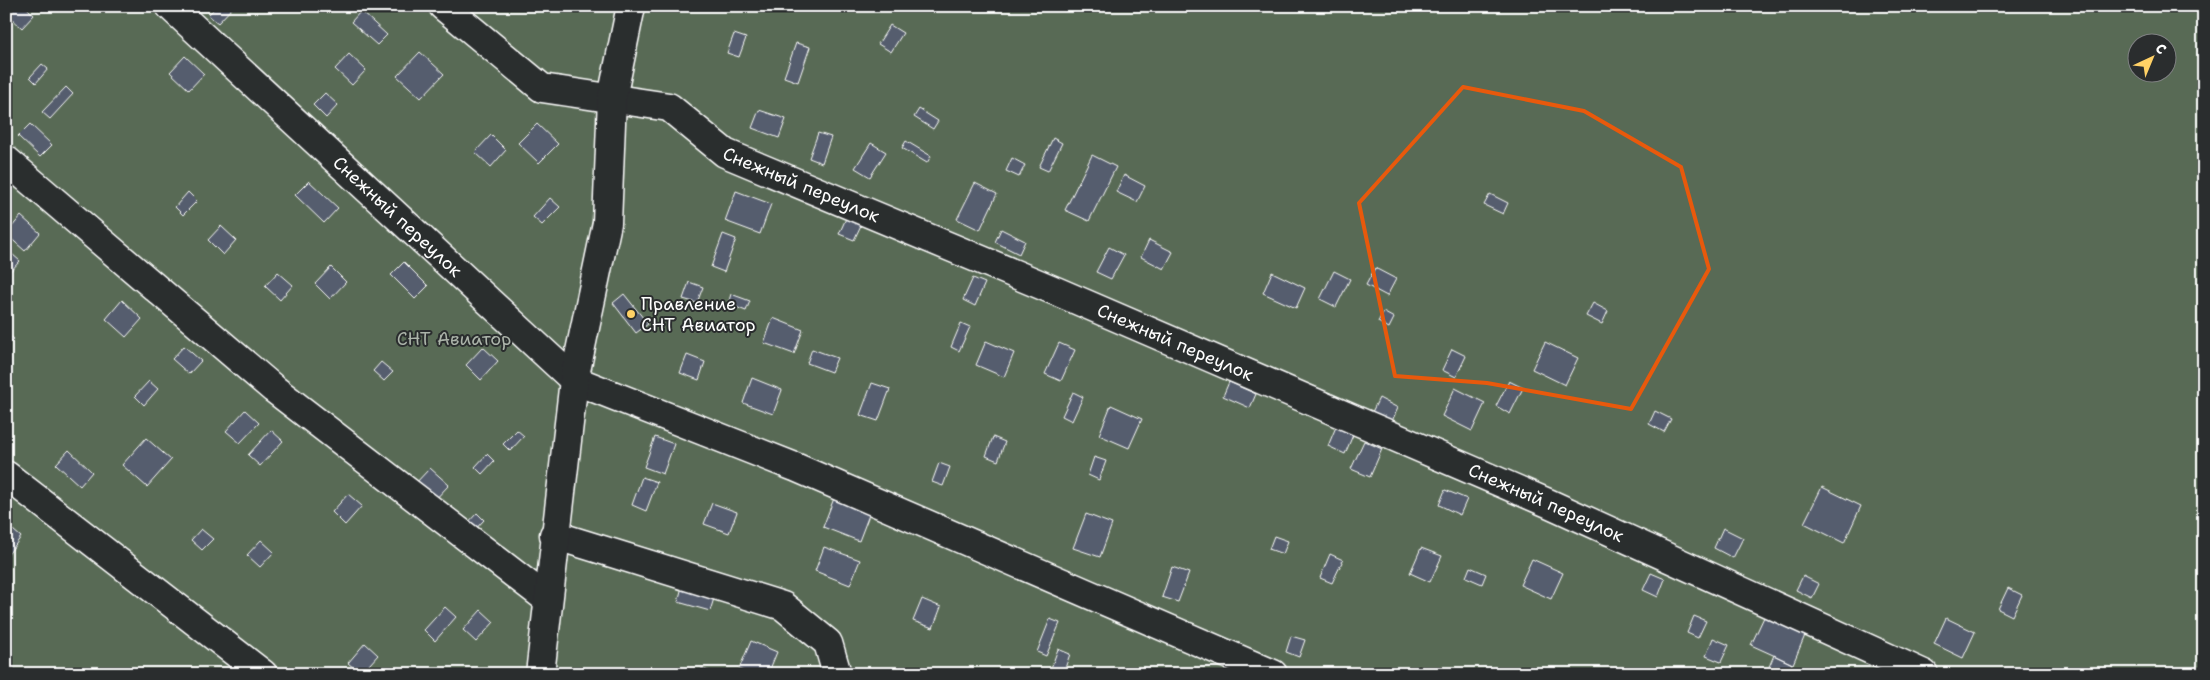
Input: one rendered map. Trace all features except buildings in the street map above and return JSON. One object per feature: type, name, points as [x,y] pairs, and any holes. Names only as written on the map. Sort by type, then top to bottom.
[{"type":"lane","name":"Снежный переулок","points":[[170,6],[574,380],[795,467],[1273,674]]},
{"type":"lane","name":"Снежный переулок","points":[[443,6],[542,88],[670,106],[725,154],[1058,292],[1538,499],[1924,674]]},
{"type":"lane","points":[[540,674],[554,535],[574,380],[607,223],[612,98],[631,6]]},
{"type":"lane","points":[[6,160],[274,389],[547,599]]},
{"type":"lane","points":[[6,474],[263,674]]},
{"type":"lane","points":[[554,535],[783,606],[828,644],[837,674]]},
{"type":"highlighted area","points":[[1463,87],[1584,111],[1681,167],[1709,269],[1631,409],[1487,383],[1395,376],[1359,203]]},
{"type":"green space","name":"СНТ Авиатор","points":[[6,6],[2204,6],[2204,674],[6,674]]},
{"type":"place","name":"Правление СНТ Авиатор","points":[[631,314]]}]
